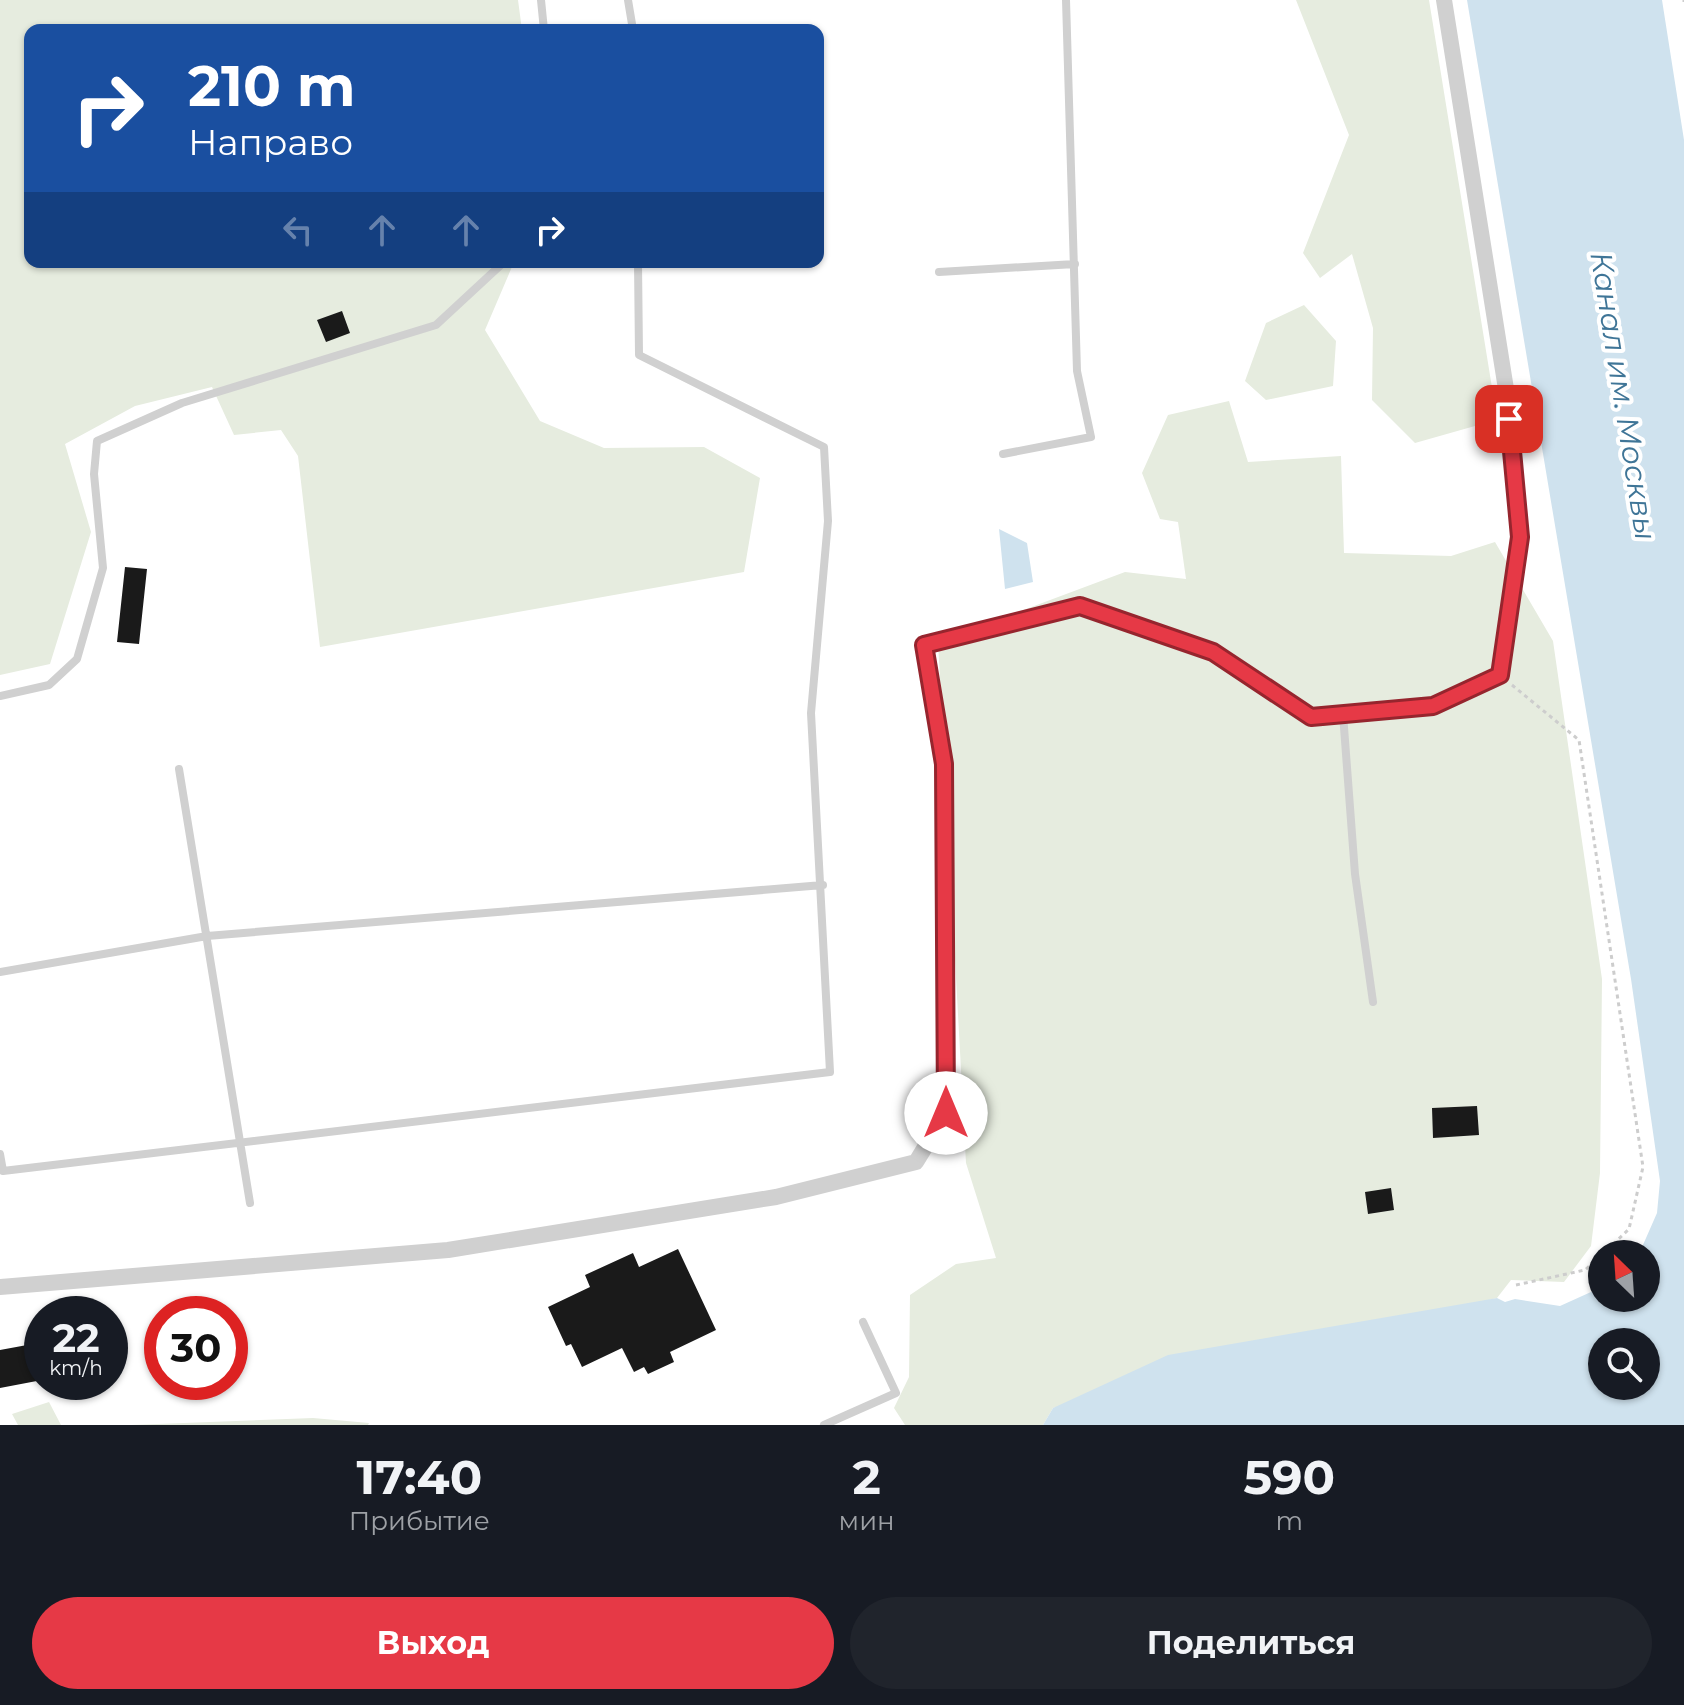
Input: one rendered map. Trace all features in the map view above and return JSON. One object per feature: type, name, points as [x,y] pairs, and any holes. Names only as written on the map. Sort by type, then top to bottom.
[{"type":"street","points":[[0,1287],[448,1250],[776,1197],[916,1162],[946,1113],[944,764],[924,645],[1080,606],[1213,652],[1311,717],[1433,706],[1500,675],[1520,537],[1506,389],[1444,0]]},
{"type":"lane","points":[[541,0],[543,24]]},
{"type":"lane","points":[[628,0],[632,24]]},
{"type":"lane","points":[[1003,454],[1091,437],[1077,371],[1066,0]]},
{"type":"lane","points":[[939,272],[1075,264]]},
{"type":"lane","points":[[0,696],[49,685],[77,659],[103,568],[94,474],[97,441],[182,403],[436,325],[498,268]]},
{"type":"lane","points":[[0,1154],[3,1171],[830,1072],[823,885],[811,713],[828,521],[824,447],[639,355],[638,268]]},
{"type":"lane","points":[[1343,714],[1355,874],[1373,1002]]},
{"type":"lane","points":[[179,769],[250,1203]]},
{"type":"lane","points":[[0,972],[207,936],[823,885]]},
{"type":"lane","points":[[824,1425],[847,1421],[896,1393],[863,1322]]},
{"type":"path","points":[[1500,675],[1579,740],[1643,1167],[1629,1229],[1617,1240]]},
{"type":"path","points":[[1516,1285],[1588,1267]]},
{"type":"shaded area","points":[[0,0],[518,0],[521,24],[24,24],[24,268],[511,268],[485,330],[540,421],[604,448],[704,447],[760,478],[744,572],[320,647],[298,456],[281,430],[234,435],[212,387],[135,406],[65,444],[91,532],[50,664],[0,675]]},
{"type":"shaded area","points":[[1296,0],[1429,0],[1495,406],[1482,424],[1415,443],[1372,400],[1373,328],[1352,254],[1320,278],[1303,253],[1349,135]]},
{"type":"shaded area","points":[[1304,305],[1336,341],[1333,386],[1266,400],[1245,381],[1266,323]]},
{"type":"shaded area","points":[[1229,401],[1248,462],[1341,456],[1344,553],[1451,556],[1495,542],[1553,641],[1602,979],[1600,1173],[1592,1240],[1588,1240],[1588,1250],[1564,1282],[1511,1280],[1497,1298],[1053,1408],[1043,1425],[905,1425],[894,1408],[909,1377],[910,1295],[956,1264],[996,1258],[966,1163],[938,642],[1125,572],[1186,579],[1178,522],[1160,519],[1142,473],[1168,415]]},
{"type":"shaded area","points":[[49,1402],[61,1425],[18,1425],[12,1414]]},
{"type":"shaded area","points":[[313,1418],[369,1423],[131,1425]]},
{"type":"water","name":"Канал им. Москвы","points":[[1467,0],[1662,0],[1684,140],[1684,1425],[1043,1425],[1053,1408],[1168,1355],[1497,1298],[1505,1302],[1515,1299],[1560,1306],[1588,1293],[1588,1312],[1660,1312],[1660,1240],[1645,1240],[1657,1213],[1660,1181],[1631,979]]},
{"type":"water","points":[[999,529],[1027,543],[1033,582],[1005,589]]},
{"type":"building","points":[[342,311],[350,333],[326,342],[317,320]]},
{"type":"building","points":[[125,567],[147,569],[139,644],[117,642]]},
{"type":"building","points":[[1477,1106],[1479,1135],[1433,1138],[1432,1108]]},
{"type":"building","points":[[1391,1188],[1394,1210],[1368,1214],[1365,1192]]},
{"type":"building","points":[[678,1249],[716,1330],[670,1352],[674,1362],[648,1374],[644,1367],[634,1372],[622,1348],[582,1367],[571,1344],[566,1346],[548,1307],[590,1287],[585,1275],[633,1253],[639,1267]]},
{"type":"building","points":[[24,1346],[24,1383],[0,1388],[0,1350]]},
{"type":"route","points":[[946,1113],[944,764],[924,645],[1080,606],[1213,652],[1311,717],[1433,706],[1500,675],[1520,537],[1509,419]]}]
